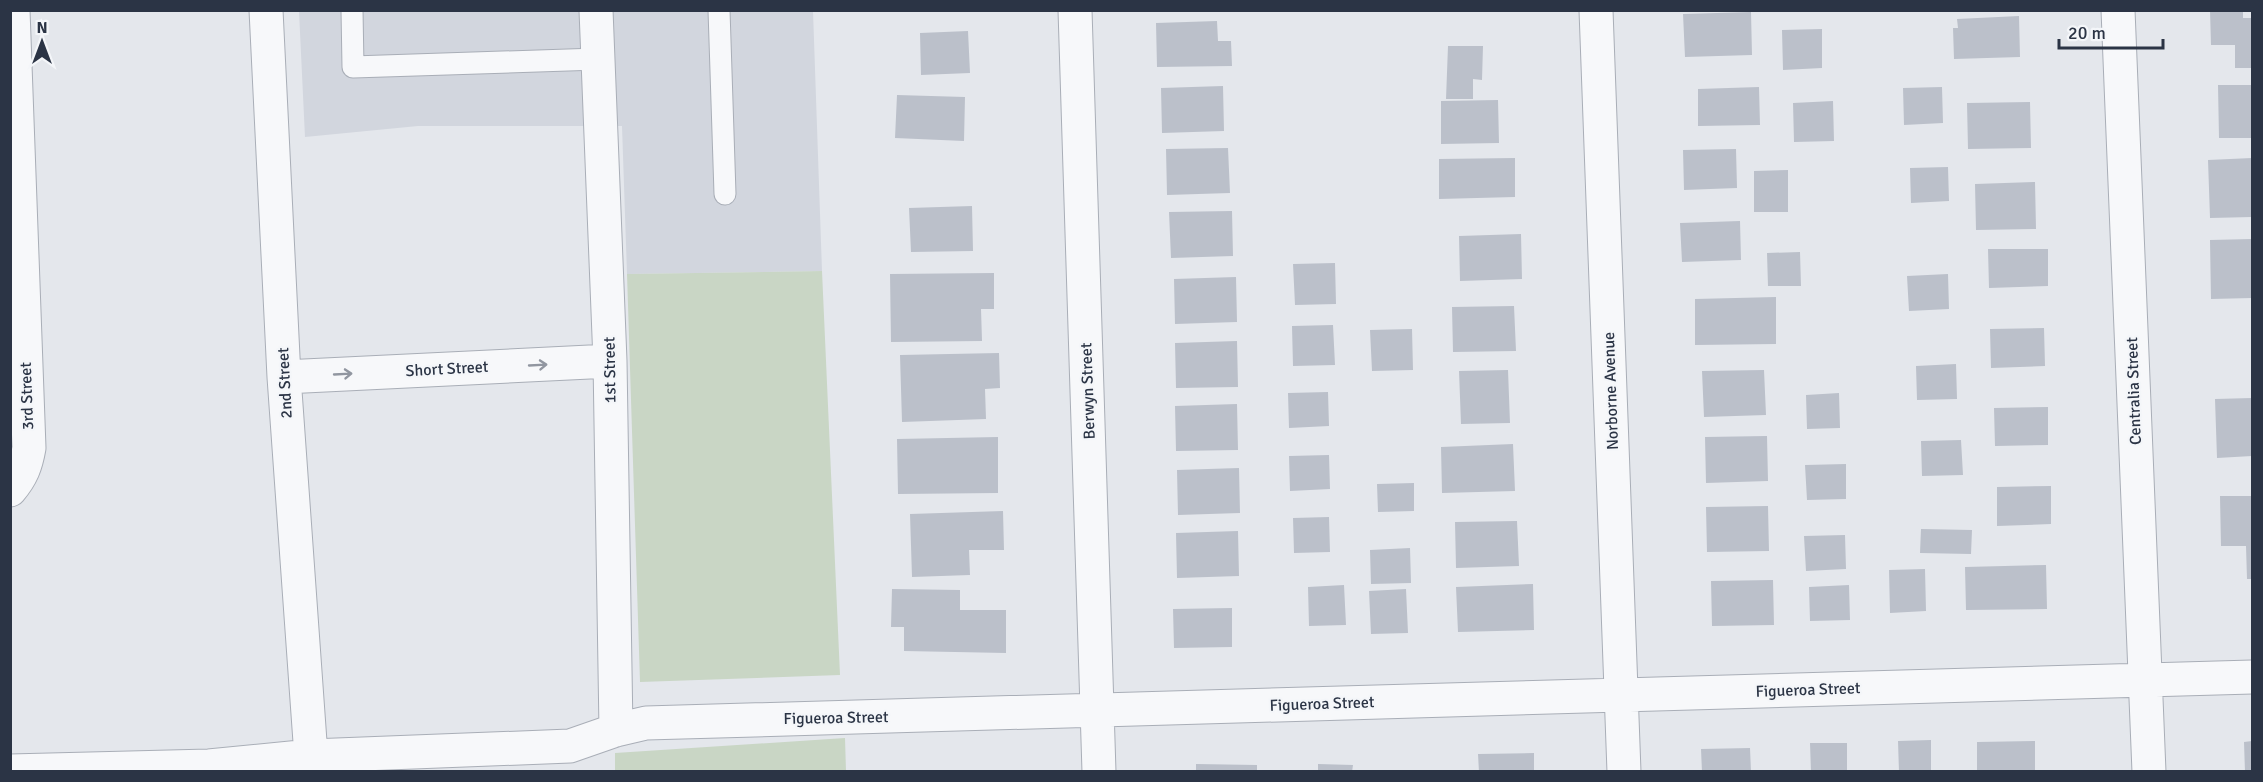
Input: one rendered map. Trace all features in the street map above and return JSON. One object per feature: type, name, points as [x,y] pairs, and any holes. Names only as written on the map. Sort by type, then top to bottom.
[{"type":"street","name":"3rd Street","points":[[10,490],[19,480],[26,466],[29,448],[13,10]]},
{"type":"street","name":"2nd Street","points":[[266,10],[284,377],[311,756]]},
{"type":"street","name":"1st Street","points":[[597,10],[610,361],[616,730]]},
{"type":"street","name":"Berwyn Street","points":[[1075,10],[1099,771]]},
{"type":"street","name":"Norborne Avenue","points":[[1596,10],[1624,771]]},
{"type":"street","name":"Centralia Street","points":[[2118,10],[2149,771]]},
{"type":"street","name":"Short Street","points":[[284,377],[610,361]]},
{"type":"street","name":"Figueroa Street","points":[[10,771],[209,769],[311,756],[396,754],[455,762],[570,746],[616,730],[646,723],[2253,677]]},
{"type":"lane","points":[[352,10],[353,67],[598,59]]},
{"type":"lane","points":[[719,10],[725,194]]},
{"type":"shaded area","points":[[299,11],[813,11],[822,271],[627,274],[622,126],[418,126],[305,137]]},
{"type":"green space","points":[[822,271],[840,675],[640,682],[627,274]]},
{"type":"green space","points":[[845,738],[846,771],[615,771],[615,753]]},
{"type":"building","points":[[2210,10],[2243,10],[2243,18],[2252,18],[2252,68],[2235,68],[2235,45],[2211,45]]},
{"type":"building","points":[[1751,12],[1752,55],[1685,57],[1683,14]]},
{"type":"building","points":[[2019,16],[2020,57],[1954,59],[1953,28],[1958,28],[1957,19]]},
{"type":"building","points":[[1217,21],[1218,41],[1231,41],[1232,66],[1157,67],[1156,23]]},
{"type":"building","points":[[1822,29],[1822,68],[1783,70],[1782,30]]},
{"type":"building","points":[[968,31],[970,73],[921,75],[920,33]]},
{"type":"building","points":[[1448,46],[1483,46],[1482,80],[1473,79],[1473,99],[1446,99]]},
{"type":"building","points":[[2218,85],[2252,85],[2252,138],[2219,138]]},
{"type":"building","points":[[1223,86],[1224,131],[1162,133],[1161,88]]},
{"type":"building","points":[[1759,87],[1760,125],[1698,126],[1698,89]]},
{"type":"building","points":[[1942,87],[1943,123],[1904,125],[1903,88]]},
{"type":"building","points":[[897,95],[965,97],[964,141],[895,138]]},
{"type":"building","points":[[1498,100],[1499,143],[1441,144],[1441,101]]},
{"type":"building","points":[[1833,101],[1834,141],[1794,142],[1793,103]]},
{"type":"building","points":[[2030,102],[2031,148],[1968,149],[1967,103]]},
{"type":"building","points":[[1228,148],[1230,193],[1167,195],[1166,149]]},
{"type":"building","points":[[1736,149],[1737,188],[1684,190],[1683,150]]},
{"type":"building","points":[[1515,158],[1515,197],[1439,199],[1439,159]]},
{"type":"building","points":[[2252,158],[2252,217],[2210,218],[2208,160]]},
{"type":"building","points":[[1948,167],[1949,201],[1911,203],[1910,168]]},
{"type":"building","points":[[1788,170],[1788,212],[1754,212],[1754,171]]},
{"type":"building","points":[[2035,182],[2036,229],[1976,230],[1975,184]]},
{"type":"building","points":[[972,206],[973,251],[911,252],[909,208]]},
{"type":"building","points":[[1232,211],[1233,256],[1171,258],[1169,212]]},
{"type":"building","points":[[1740,221],[1741,260],[1682,262],[1680,223]]},
{"type":"building","points":[[1521,234],[1522,279],[1460,281],[1459,236]]},
{"type":"building","points":[[2252,239],[2252,298],[2211,299],[2210,240]]},
{"type":"building","points":[[1988,249],[2048,249],[2048,286],[1989,288]]},
{"type":"building","points":[[1800,252],[1801,286],[1768,286],[1767,253]]},
{"type":"building","points":[[1335,263],[1336,304],[1295,305],[1293,264]]},
{"type":"building","points":[[994,273],[994,309],[981,309],[982,341],[891,342],[890,274]]},
{"type":"building","points":[[1948,274],[1949,309],[1909,311],[1907,276]]},
{"type":"building","points":[[1236,277],[1237,322],[1175,324],[1174,279]]},
{"type":"building","points":[[1776,297],[1776,344],[1695,345],[1695,299]]},
{"type":"building","points":[[1514,306],[1516,351],[1453,352],[1452,307]]},
{"type":"building","points":[[1333,325],[1335,365],[1293,366],[1292,326]]},
{"type":"building","points":[[2044,328],[2045,366],[1991,368],[1990,329]]},
{"type":"building","points":[[1412,329],[1413,370],[1372,371],[1370,330]]},
{"type":"building","points":[[1237,341],[1238,387],[1176,388],[1175,343]]},
{"type":"building","points":[[999,353],[1000,388],[985,389],[986,419],[902,422],[900,355]]},
{"type":"building","points":[[1956,364],[1957,399],[1917,400],[1916,366]]},
{"type":"building","points":[[1508,370],[1510,423],[1461,424],[1459,371]]},
{"type":"building","points":[[1764,370],[1766,415],[1704,417],[1702,371]]},
{"type":"building","points":[[1328,392],[1329,426],[1289,428],[1288,393]]},
{"type":"building","points":[[1839,393],[1840,428],[1807,429],[1806,395]]},
{"type":"building","points":[[2252,398],[2252,456],[2217,458],[2215,399]]},
{"type":"building","points":[[1237,404],[1238,450],[1176,451],[1175,406]]},
{"type":"building","points":[[2048,407],[2048,445],[1995,446],[1994,408]]},
{"type":"building","points":[[1767,436],[1768,481],[1706,483],[1705,437]]},
{"type":"building","points":[[998,437],[998,493],[898,494],[897,439]]},
{"type":"building","points":[[1961,440],[1963,475],[1922,476],[1921,441]]},
{"type":"building","points":[[1513,444],[1515,491],[1442,493],[1441,447]]},
{"type":"building","points":[[1329,455],[1330,489],[1290,491],[1289,456]]},
{"type":"building","points":[[1846,464],[1846,499],[1807,500],[1805,465]]},
{"type":"building","points":[[1239,468],[1240,513],[1178,515],[1177,470]]},
{"type":"building","points":[[1414,483],[1414,511],[1378,512],[1377,484]]},
{"type":"building","points":[[2051,486],[2051,524],[1997,526],[1997,487]]},
{"type":"building","points":[[2220,496],[2252,496],[2252,579],[2247,579],[2246,546],[2221,546]]},
{"type":"building","points":[[1768,506],[1769,551],[1707,552],[1706,507]]},
{"type":"building","points":[[1003,511],[1004,550],[969,550],[970,575],[912,577],[910,514]]},
{"type":"building","points":[[1329,517],[1330,552],[1294,553],[1293,518]]},
{"type":"building","points":[[1517,521],[1519,566],[1456,568],[1455,522]]},
{"type":"building","points":[[1921,529],[1972,530],[1971,554],[1920,553]]},
{"type":"building","points":[[1238,531],[1239,576],[1177,578],[1176,533]]},
{"type":"building","points":[[1845,535],[1846,569],[1806,571],[1804,536]]},
{"type":"building","points":[[1410,548],[1411,583],[1371,584],[1370,550]]},
{"type":"building","points":[[2046,565],[2047,609],[1966,610],[1965,567]]},
{"type":"building","points":[[1925,569],[1926,611],[1890,613],[1889,570]]},
{"type":"building","points":[[1773,580],[1774,625],[1712,626],[1711,581]]},
{"type":"building","points":[[1533,584],[1534,630],[1458,632],[1456,587]]},
{"type":"building","points":[[1344,585],[1346,625],[1309,626],[1308,587]]},
{"type":"building","points":[[1849,585],[1850,620],[1810,621],[1809,587]]},
{"type":"building","points":[[892,589],[960,590],[960,610],[1006,610],[1006,653],[904,651],[904,627],[891,627]]},
{"type":"building","points":[[1406,589],[1408,633],[1371,634],[1369,591]]},
{"type":"building","points":[[1232,608],[1232,647],[1174,648],[1173,609]]},
{"type":"building","points":[[1931,740],[1931,772],[1899,772],[1898,741]]},
{"type":"building","points":[[2035,741],[2035,772],[1977,772],[1977,742]]},
{"type":"building","points":[[2252,741],[2252,772],[2245,772],[2244,742]]},
{"type":"building","points":[[1810,743],[1847,743],[1847,772],[1811,772]]},
{"type":"building","points":[[1750,748],[1751,772],[1702,772],[1701,749]]},
{"type":"building","points":[[1534,753],[1534,772],[1479,772],[1478,754]]},
{"type":"building","points":[[1196,764],[1257,765],[1257,772],[1196,772]]},
{"type":"building","points":[[1318,764],[1353,765],[1352,772],[1318,772]]}]
